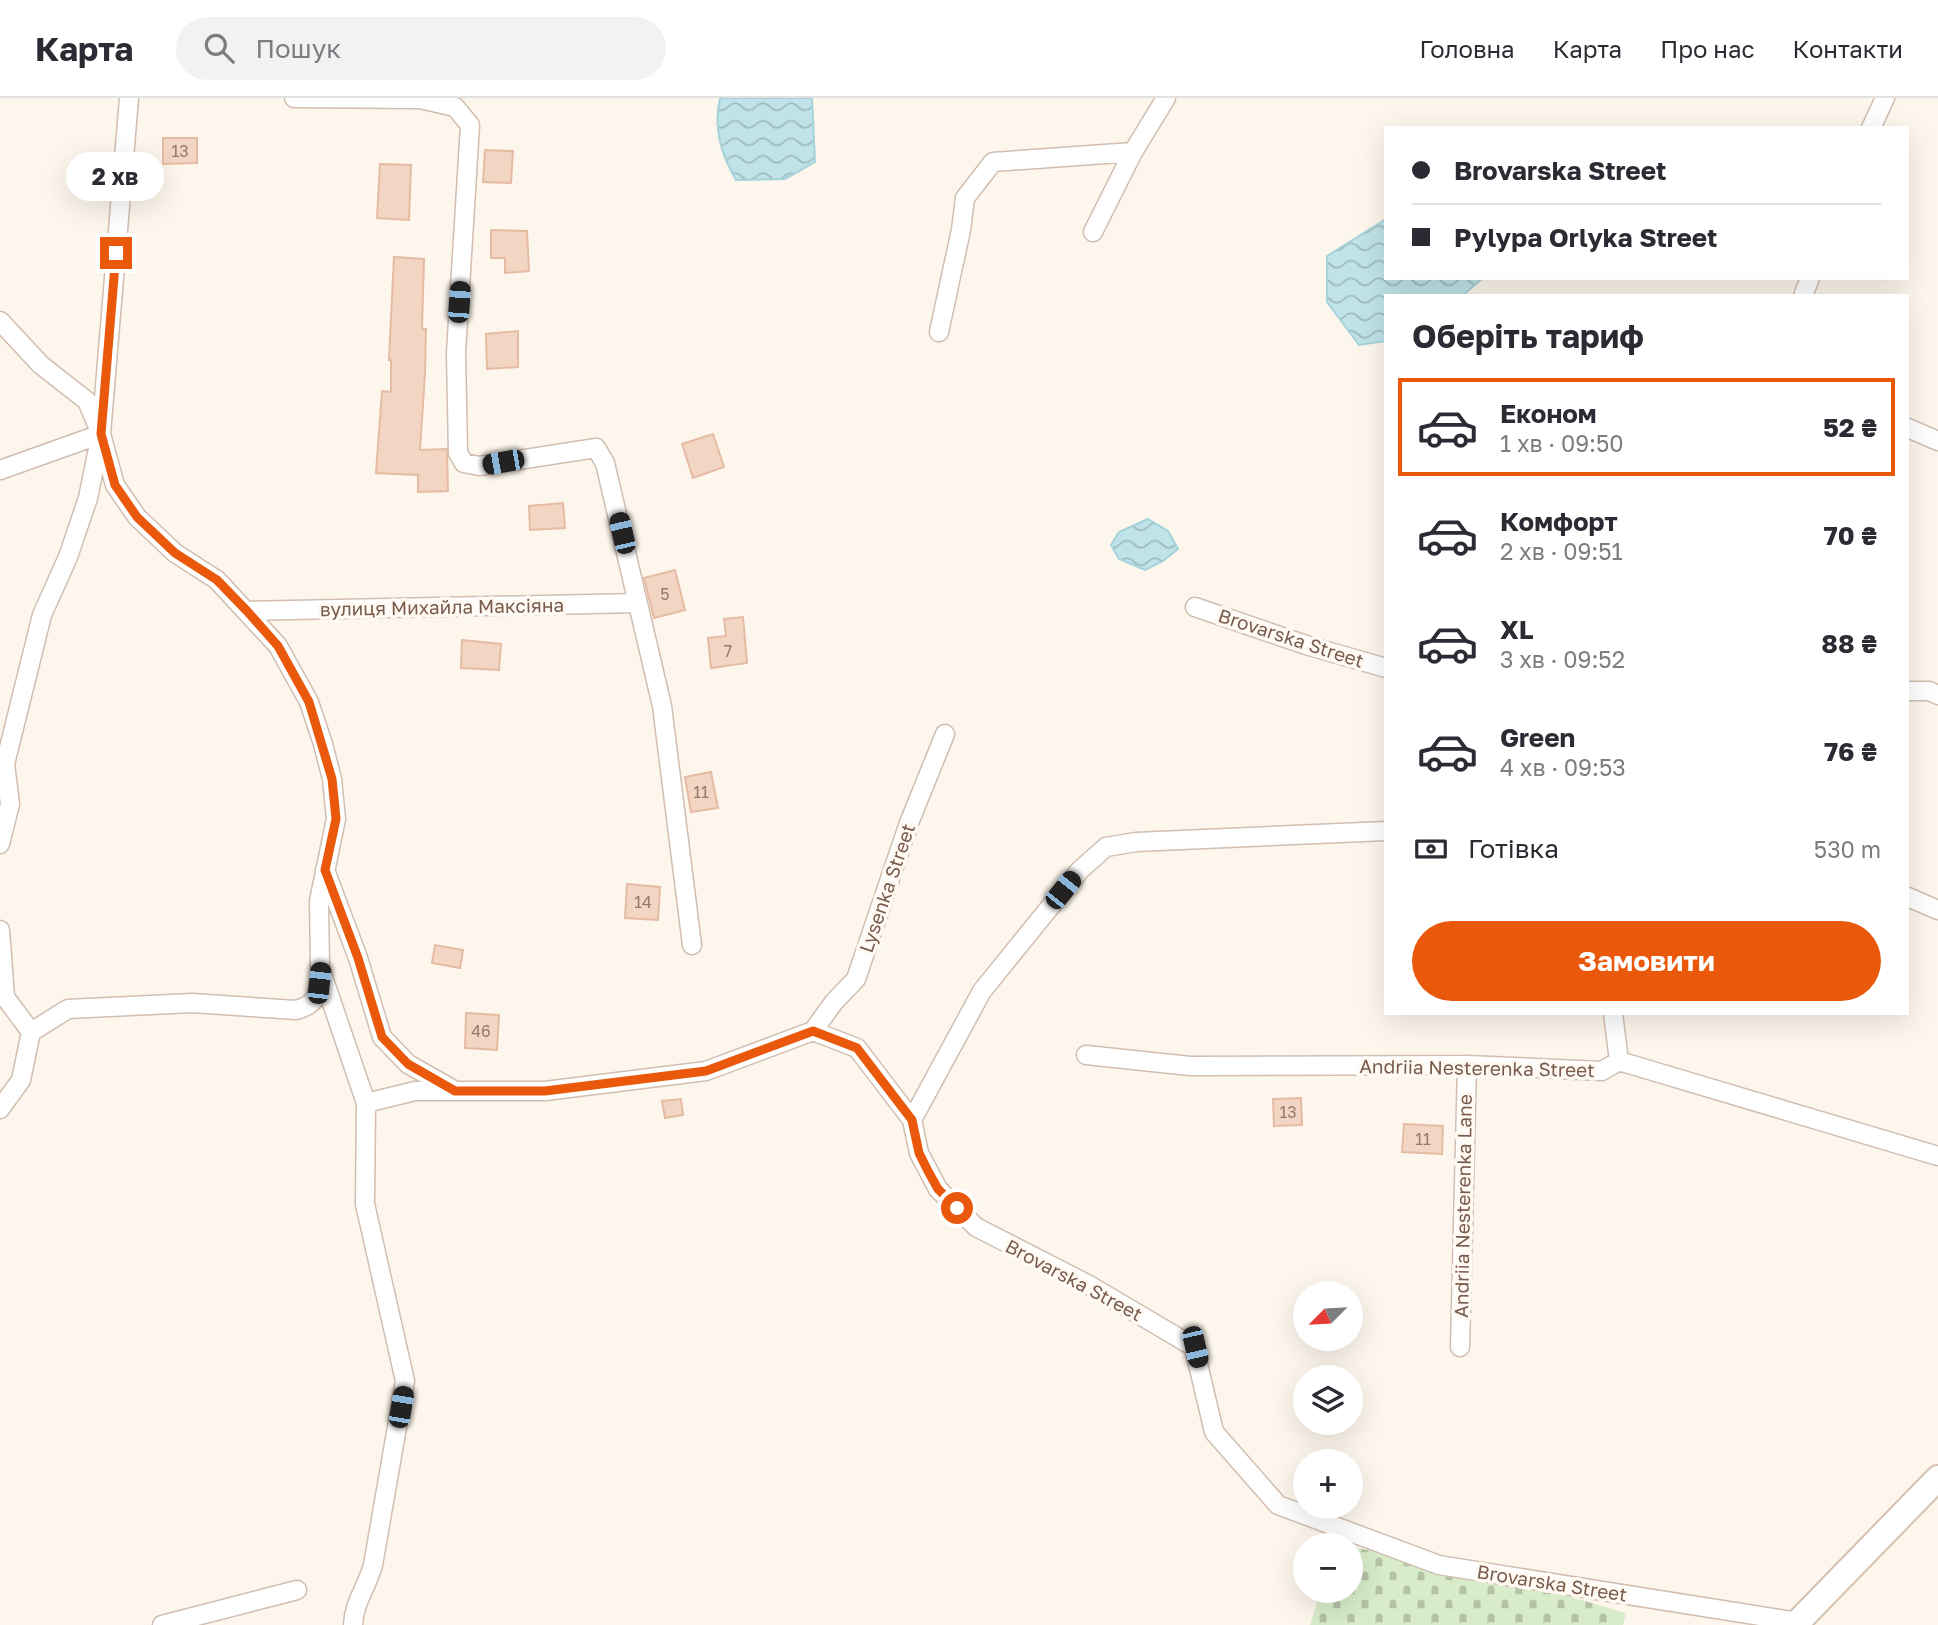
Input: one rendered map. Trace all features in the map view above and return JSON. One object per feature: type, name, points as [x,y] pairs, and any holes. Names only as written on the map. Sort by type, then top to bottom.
[{"type":"street","points":[[0,844],[10,804],[5,764],[42,615],[68,557],[88,498],[101,434],[129,98]]},
{"type":"street","points":[[293,98],[419,99],[455,107],[470,125],[456,353],[458,453],[464,463],[480,466],[596,448],[605,463],[662,706],[692,945]]},
{"type":"street","points":[[1093,232],[1133,152],[1166,98]]},
{"type":"street","points":[[1872,126],[1885,98]]},
{"type":"street","points":[[939,332],[965,198],[993,162],[1133,152]]},
{"type":"street","points":[[0,321],[41,365],[88,401],[101,434],[115,485],[137,517],[175,553],[217,580],[278,646],[309,702],[332,779],[336,819],[319,901],[320,968],[317,998],[309,1006],[296,1010],[192,1003],[68,1009],[31,1032],[21,1080],[0,1109]]},
{"type":"street","points":[[1909,428],[1938,441]]},
{"type":"street","points":[[0,470],[101,434]]},
{"type":"street","name":"вулиця Михайла Максіяна","points":[[247,611],[638,603]]},
{"type":"street","name":"Brovarska Street","points":[[1195,607],[1306,645],[1384,667]]},
{"type":"street","points":[[1909,691],[1929,691],[1938,695]]},
{"type":"street","name":"Lysenka Street","points":[[813,1031],[834,1002],[856,979],[909,823],[945,734]]},
{"type":"street","points":[[366,1103],[415,1091],[545,1091],[706,1071],[813,1031],[857,1048],[912,1120],[982,991],[1080,870],[1106,847],[1136,842],[1384,831]]},
{"type":"street","points":[[325,870],[358,958],[382,1037],[408,1064],[455,1091]]},
{"type":"street","points":[[1909,897],[1938,909]]},
{"type":"street","points":[[0,930],[5,997],[31,1032]]},
{"type":"street","points":[[320,968],[366,1103],[365,1204],[405,1381],[373,1565],[367,1587],[354,1605],[353,1625]]},
{"type":"street","points":[[1612,1015],[1619,1061]]},
{"type":"street","name":"Andriia Nesterenka Street","points":[[1086,1055],[1190,1066],[1467,1065],[1602,1071],[1619,1061],[1938,1156]]},
{"type":"street","name":"Andriia Nesterenka Lane","points":[[1460,1347],[1467,1065]]},
{"type":"street","name":"Brovarska Street","points":[[912,1120],[919,1153],[938,1189],[976,1227],[1089,1285],[1195,1347],[1214,1432],[1278,1505],[1439,1565],[1797,1624]]},
{"type":"street","points":[[1797,1624],[1938,1478]]},
{"type":"street","points":[[162,1625],[297,1590]]},
{"type":"green space","points":[[1363,1549],[1484,1572],[1626,1613],[1623,1625],[1310,1625],[1317,1603],[1363,1603]]},
{"type":"water","points":[[720,98],[812,98],[815,162],[785,179],[736,180],[726,160],[718,130]]},
{"type":"water","points":[[1384,220],[1384,280],[1481,280],[1464,294],[1384,294],[1384,341],[1359,345],[1327,302],[1327,256]]},
{"type":"water","points":[[1148,519],[1168,531],[1178,549],[1145,570],[1119,559],[1111,545],[1119,532]]},
{"type":"building","points":[[163,138],[197,138],[197,163],[163,164]]},
{"type":"building","points":[[485,150],[513,151],[511,183],[483,182]]},
{"type":"building","points":[[380,164],[411,165],[409,220],[377,218]]},
{"type":"building","points":[[491,230],[527,231],[529,271],[505,273],[505,258],[491,258]]},
{"type":"building","points":[[394,257],[424,259],[422,329],[426,329],[420,450],[447,449],[448,491],[418,492],[418,475],[376,473],[382,391],[391,392],[389,360]]},
{"type":"building","points":[[518,331],[518,367],[487,369],[486,334]]},
{"type":"building","points":[[713,434],[724,467],[693,478],[682,444]]},
{"type":"building","points":[[563,503],[565,528],[530,530],[529,506]]},
{"type":"building","points":[[675,570],[685,610],[654,618],[644,578]]},
{"type":"building","points":[[743,617],[747,663],[711,668],[708,638],[726,636],[724,619]]},
{"type":"building","points":[[462,640],[501,644],[499,670],[461,668]]},
{"type":"building","points":[[711,772],[718,808],[691,812],[685,777]]},
{"type":"building","points":[[627,884],[660,887],[658,920],[625,918]]},
{"type":"building","points":[[435,945],[463,950],[460,968],[432,963]]},
{"type":"building","points":[[466,1013],[499,1015],[497,1050],[465,1048]]},
{"type":"building","points":[[1301,1098],[1302,1125],[1274,1126],[1273,1099]]},
{"type":"building","points":[[681,1099],[683,1115],[665,1118],[662,1101]]},
{"type":"building","points":[[1404,1124],[1443,1126],[1442,1154],[1402,1152]]},
{"type":"route","points":[[116,253],[101,434],[115,485],[137,517],[175,553],[217,580],[247,611],[278,646],[309,702],[332,779],[336,819],[325,870],[358,958],[382,1037],[408,1064],[455,1091],[545,1091],[706,1071],[813,1031],[857,1048],[912,1120],[919,1153],[928,1171],[938,1189],[957,1208]]}]
